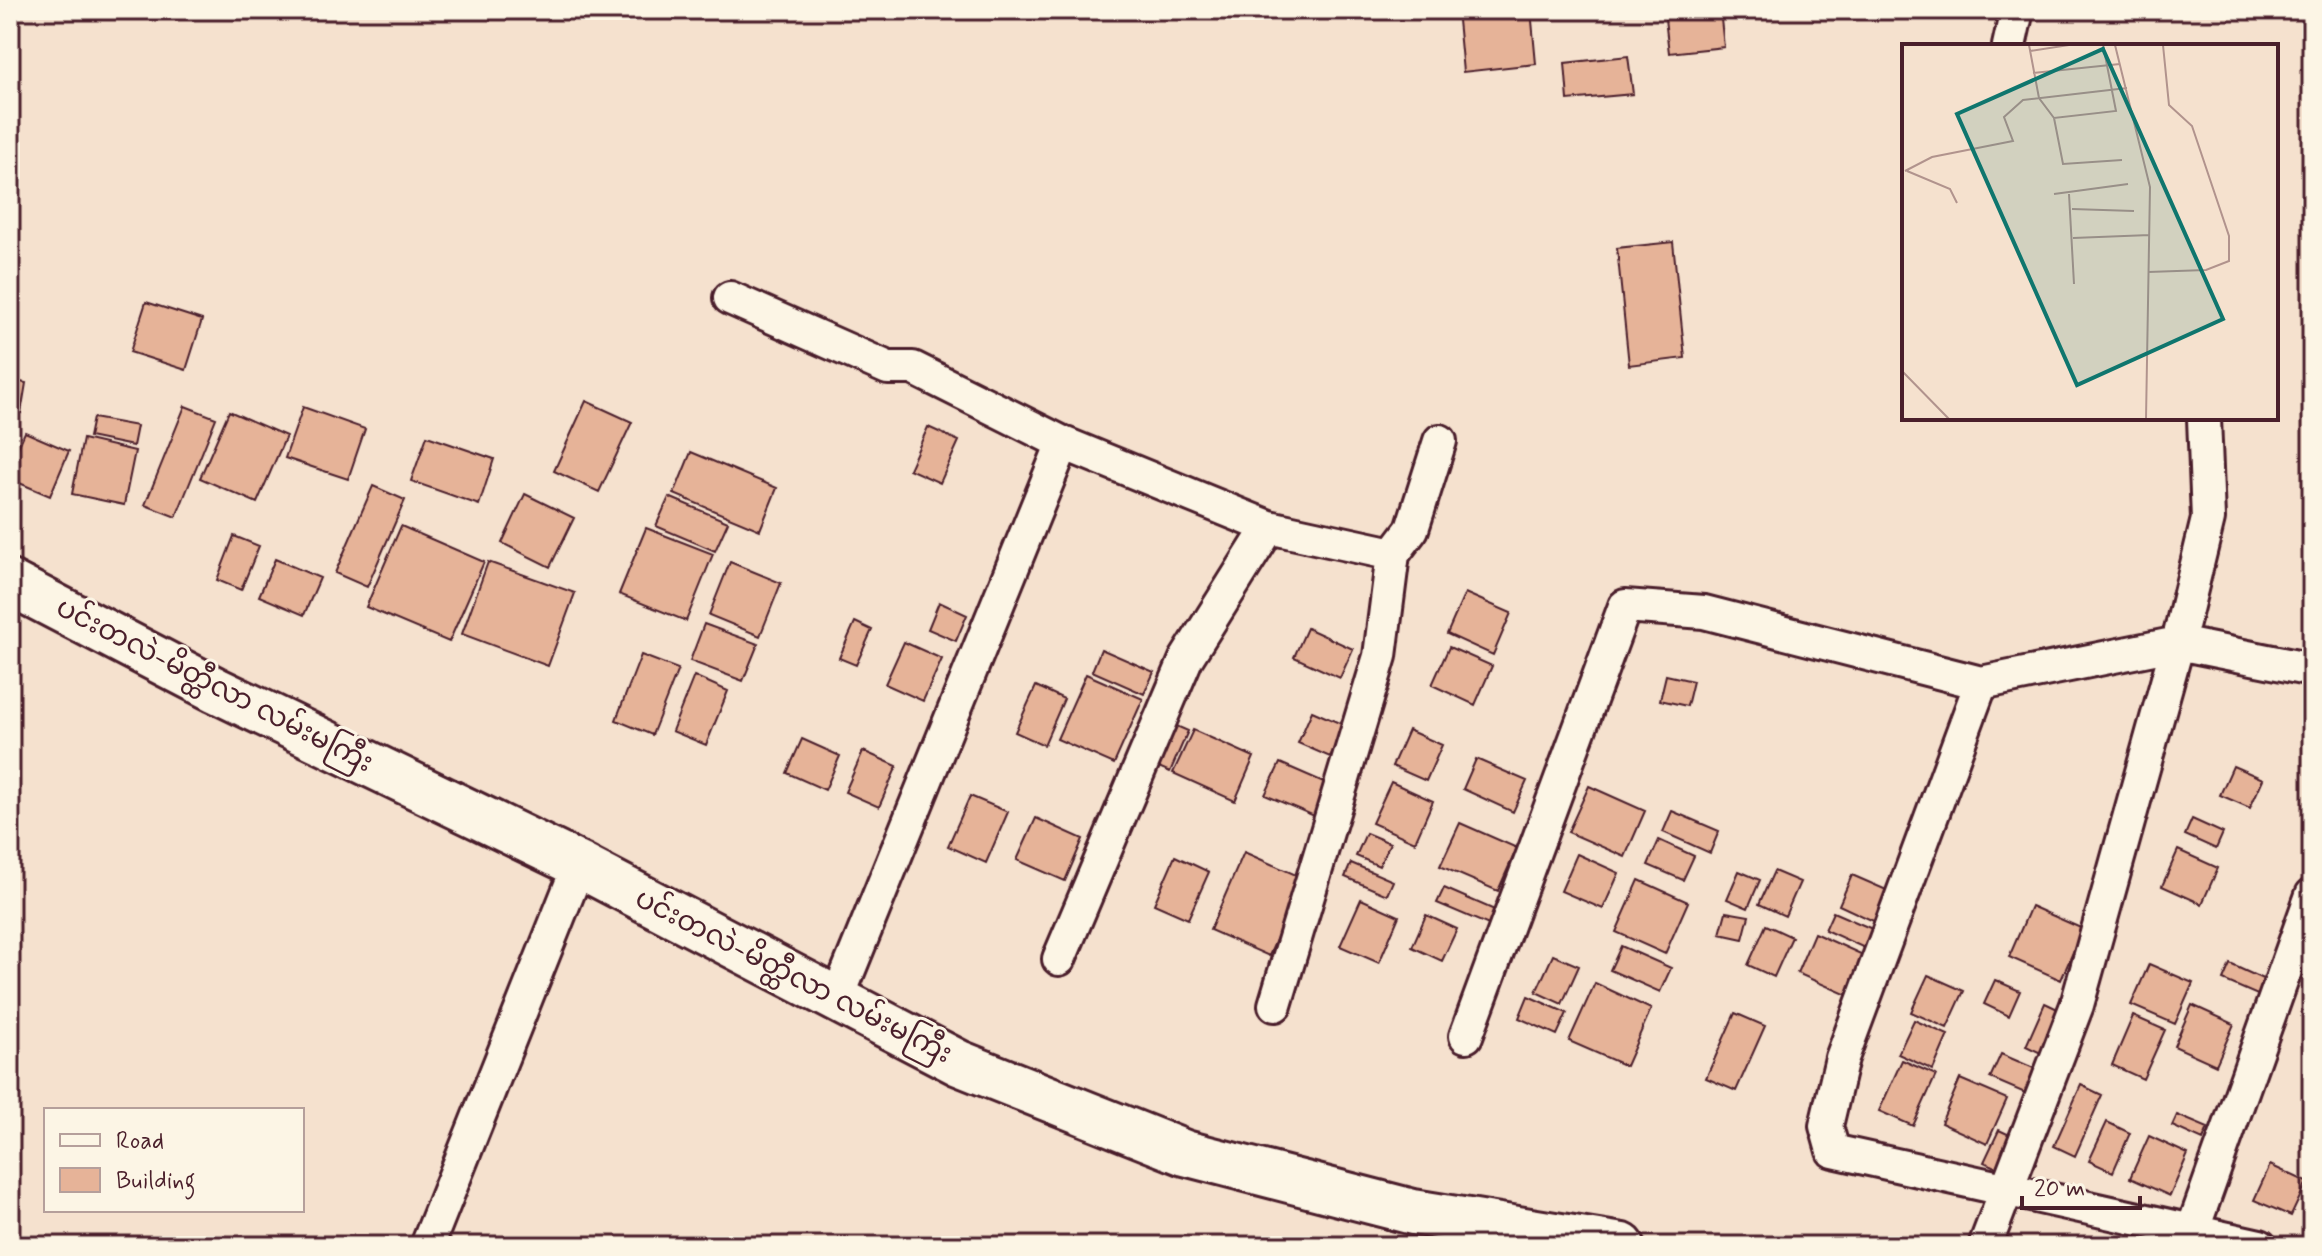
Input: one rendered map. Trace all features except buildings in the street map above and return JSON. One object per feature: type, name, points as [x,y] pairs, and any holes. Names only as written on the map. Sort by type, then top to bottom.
[{"type":"street","points":[[2009,44],[2017,10]]},
{"type":"street","points":[[730,298],[888,368],[913,368],[1063,443],[1269,527],[1393,554]]},
{"type":"street","points":[[1985,1246],[2077,1005],[2178,643],[2208,519],[2204,420]]},
{"type":"street","points":[[1275,1005],[1380,656],[1393,554],[1412,529],[1440,441]]},
{"type":"street","points":[[837,999],[1063,443]]},
{"type":"street","points":[[1059,959],[1186,659],[1269,527]]},
{"type":"street","name":"ပင်းတလဲ-မိတ္ထီလာ လမ်းမကြီး","points":[[10,583],[216,690],[579,865],[959,1063],[1185,1153],[1413,1212],[1622,1246]]},
{"type":"street","points":[[1466,1036],[1625,606],[1704,612],[1981,683],[2178,643],[2312,670]]},
{"type":"street","points":[[1981,683],[1842,1058],[1826,1126],[1833,1151],[2007,1190],[2190,1238],[2260,1246]]},
{"type":"street","points":[[427,1246],[579,865]]},
{"type":"street","points":[[2190,1238],[2312,895]]}]
